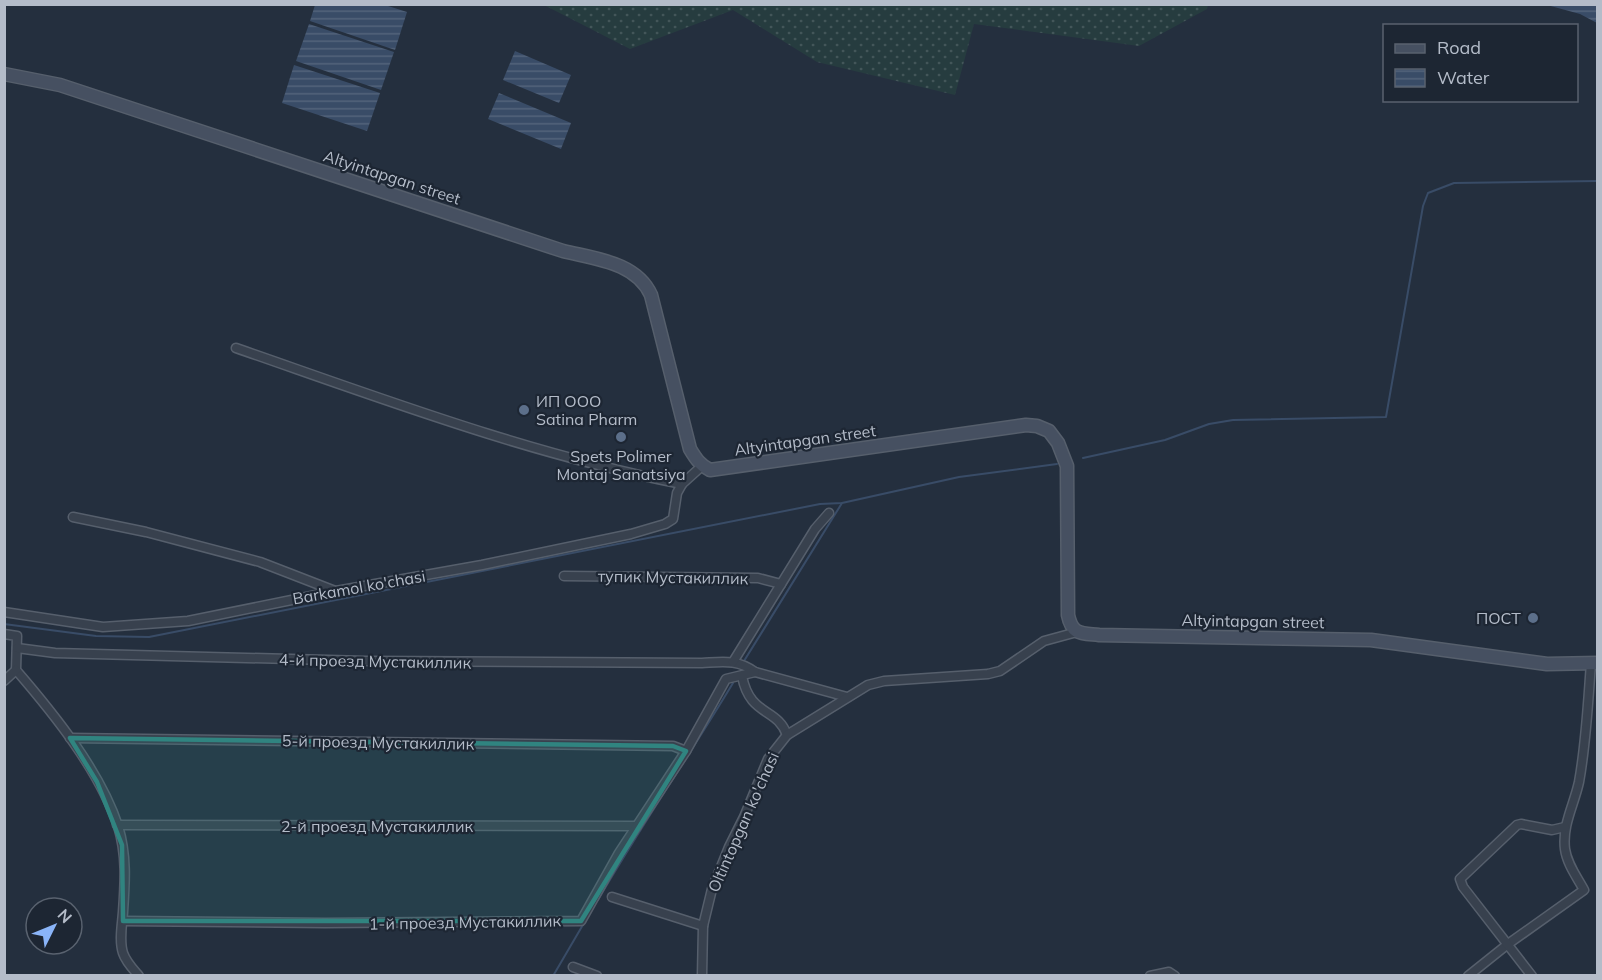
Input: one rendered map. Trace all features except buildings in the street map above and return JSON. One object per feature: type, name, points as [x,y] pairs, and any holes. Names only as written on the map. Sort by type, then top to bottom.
[{"type":"street","name":"Altyintapgan street","points":[[4,74],[60,85],[632,272],[642,281],[651,296],[690,449],[702,466],[716,470],[1026,425],[1037,426],[1049,431],[1058,443],[1067,466],[1068,615],[1071,627],[1077,632],[1098,635],[1371,640],[1547,664],[1594,663]]},
{"type":"street","points":[[236,348],[444,421],[617,471],[682,484],[702,466]]},
{"type":"street","name":"Barkamol ko'chasi","points":[[4,612],[102,627],[188,621],[631,534],[665,524],[673,519],[677,494],[682,484]]},
{"type":"street","points":[[756,672],[726,679],[729,662],[782,584],[815,529],[829,513]]},
{"type":"street","points":[[73,517],[146,532],[260,562],[336,591]]},
{"type":"street","name":"тупик Мустакиллик","points":[[564,576],[758,578],[782,584]]},
{"type":"street","name":"Oltintopgan ko'chasi","points":[[702,975],[703,926],[712,889],[768,759],[787,735],[868,685],[884,681],[994,672],[1044,641],[1077,632]]},
{"type":"street","points":[[4,634],[17,636],[16,670],[35,691],[70,738],[97,782],[117,825],[122,844],[125,873],[123,954],[129,966],[139,975]]},
{"type":"street","name":"4-й проезд Мустакиллик","points":[[17,648],[55,654],[157,657],[366,661],[729,662]]},
{"type":"street","points":[[729,662],[745,664],[756,672],[847,697]]},
{"type":"street","points":[[1468,975],[1584,890],[1565,851],[1565,827],[1578,783],[1594,663]]},
{"type":"street","points":[[4,681],[16,670]]},
{"type":"street","points":[[742,676],[747,694],[753,703],[781,722],[787,735]]},
{"type":"street","name":"1-й проезд Мустакиллик","points":[[123,921],[325,923],[581,921],[619,853],[686,751],[726,679]]},
{"type":"street","name":"5-й проезд Мустакиллик","points":[[70,738],[673,746],[686,751]]},
{"type":"street","name":"2-й проезд Мустакиллик","points":[[117,825],[637,826]]},
{"type":"street","points":[[1532,975],[1463,887],[1460,879],[1517,825],[1552,830],[1565,827]]},
{"type":"street","points":[[612,897],[703,926]]},
{"type":"street","points":[[573,966],[597,975]]},
{"type":"street","points":[[1150,975],[1169,972],[1175,975]]},
{"type":"highlighted area","points":[[70,738],[673,746],[686,751],[581,921],[123,921],[122,845],[97,782]]},
{"type":"green space","points":[[544,5],[1208,5],[1207,9],[1139,46],[974,24],[955,95],[817,62],[733,10],[630,49]]},
{"type":"water","points":[[315,5],[385,5],[407,12],[395,50],[310,21]]},
{"type":"water","points":[[1547,5],[1597,5],[1597,23],[1580,14]]},
{"type":"water","points":[[309,24],[394,52],[381,90],[296,61]]},
{"type":"water","points":[[515,51],[571,75],[559,103],[503,80]]},
{"type":"water","points":[[294,65],[380,93],[367,131],[282,103]]},
{"type":"water","points":[[499,93],[571,123],[561,149],[488,119]]},
{"type":"waterway","points":[[1083,458],[1165,440],[1209,424],[1233,420],[1386,417],[1423,206],[1428,193],[1454,183],[1598,181]]},
{"type":"waterway","points":[[4,624],[96,636],[149,637],[820,504],[842,503],[959,477],[1057,464]]},
{"type":"waterway","points":[[744,661],[842,503]]},
{"type":"waterway","points":[[598,900],[733,683]]},
{"type":"waterway","points":[[553,976],[584,923]]},
{"type":"place","name":"ИП ООО Satina Pharm","points":[[524,410]]},
{"type":"place","name":"Spets Polimer Montaj Sanatsiya","points":[[621,437]]},
{"type":"place","name":"ПОСТ","points":[[1533,618]]}]
